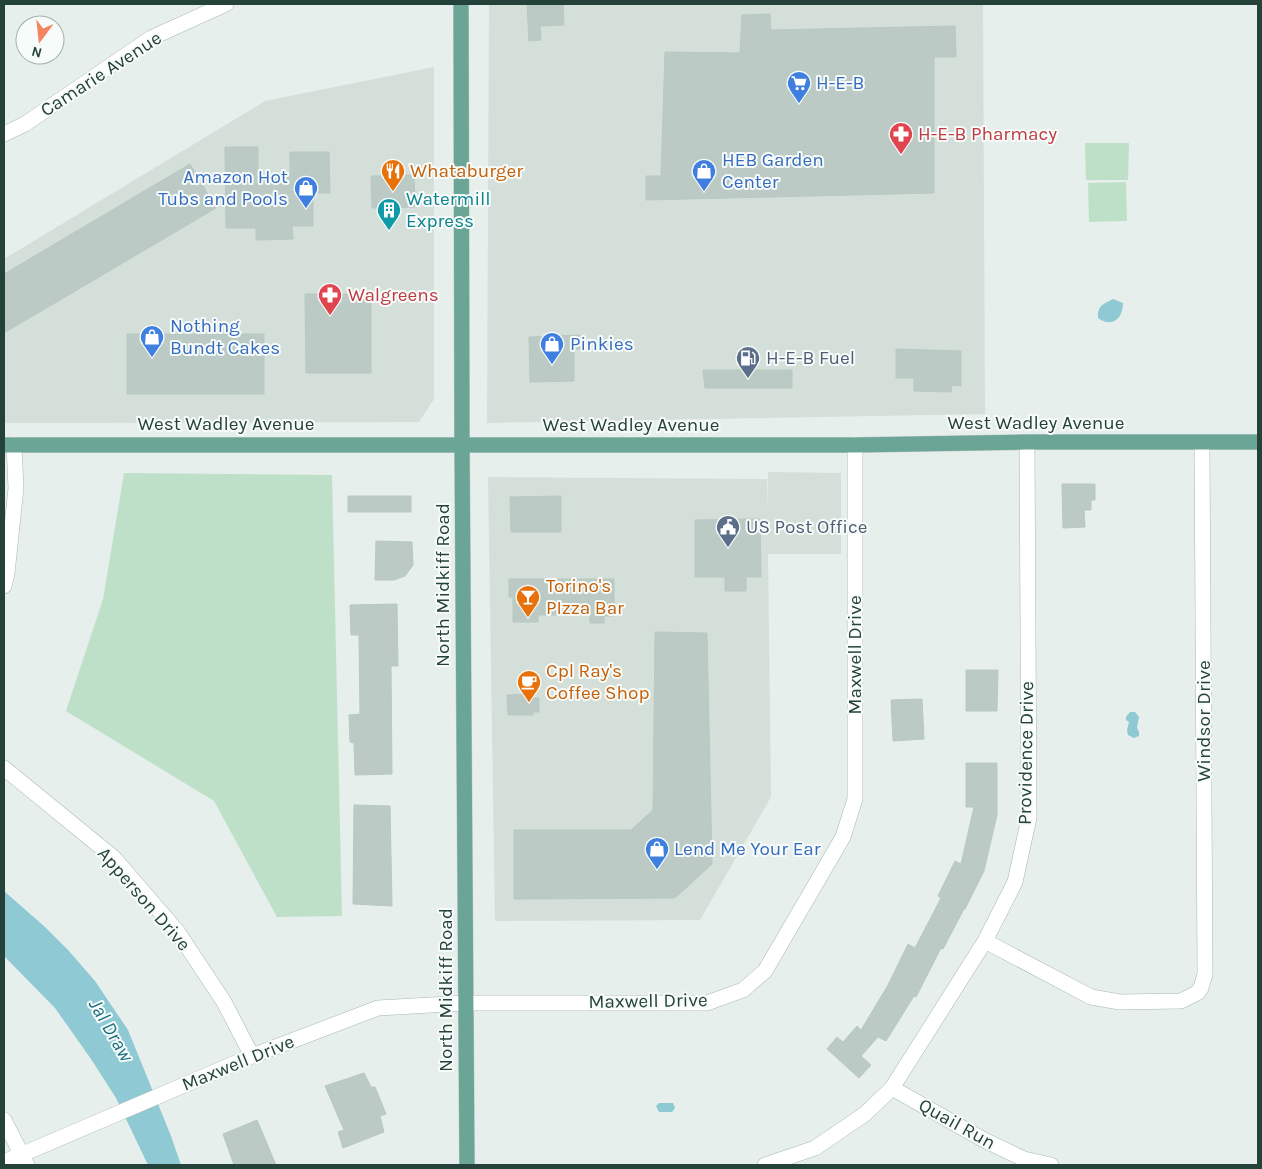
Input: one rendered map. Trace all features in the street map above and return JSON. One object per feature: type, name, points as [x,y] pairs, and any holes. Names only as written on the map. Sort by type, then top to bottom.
[{"type":"main road","name":"North Midkiff Road","points":[[461,4],[466,1165]]},
{"type":"main road","name":"West Wadley Avenue","points":[[9,445],[855,445],[1027,442],[1258,442]]},
{"type":"street","name":"Camarie Avenue","points":[[4,134],[25,124],[150,38],[226,4]]},
{"type":"street","name":"Providence Drive","points":[[765,1165],[815,1148],[865,1114],[892,1088],[985,941],[1014,882],[1029,818],[1027,442]]},
{"type":"street","name":"Windsor Drive","points":[[985,941],[1091,997],[1120,1002],[1181,1001],[1195,994],[1201,988],[1205,974],[1202,443]]},
{"type":"street","points":[[4,586],[16,488],[9,445]]},
{"type":"street","name":"Maxwell Drive","points":[[4,1162],[25,1160],[107,1118],[252,1056],[378,1008],[466,1003],[707,1003],[743,990],[765,971],[843,837],[854,799],[855,445]]},
{"type":"street","name":"Apperson Drive","points":[[4,768],[113,857],[177,931],[224,1002],[252,1056]]},
{"type":"street","name":"Quail Run","points":[[892,1088],[984,1140],[1024,1159],[1051,1165]]},
{"type":"street","points":[[4,1120],[25,1160]]},
{"type":"shaded area","points":[[489,4],[983,4],[985,414],[487,423]]},
{"type":"shaded area","points":[[434,67],[434,399],[419,422],[4,423],[4,259],[265,101]]},
{"type":"shaded area","points":[[768,472],[841,473],[841,554],[768,554],[771,797],[700,920],[495,921],[488,477],[767,479],[768,509]]},
{"type":"green space","points":[[1085,143],[1129,143],[1128,180],[1086,180]]},
{"type":"green space","points":[[1126,182],[1127,221],[1089,222],[1088,183]]},
{"type":"green space","points":[[124,473],[332,475],[342,916],[277,917],[214,801],[66,711],[103,599]]},
{"type":"water","points":[[1113,299],[1123,303],[1119,317],[1112,322],[1103,321],[1098,318],[1100,308]]},
{"type":"water","points":[[1130,712],[1135,712],[1139,717],[1137,728],[1139,736],[1134,738],[1128,735],[1127,730],[1129,722],[1126,720],[1126,717]]},
{"type":"water","name":"Jal Draw","points":[[4,891],[68,950],[95,981],[128,1030],[181,1165],[148,1165],[116,1098],[91,1059],[55,1008],[4,956]]},
{"type":"water","points":[[659,1103],[673,1103],[675,1108],[672,1112],[659,1112],[656,1106]]},
{"type":"building","points":[[527,4],[563,4],[564,25],[540,26],[541,40],[529,41]]},
{"type":"building","name":"H-E-B","points":[[770,14],[771,30],[955,26],[956,57],[934,57],[934,193],[646,200],[646,176],[661,176],[665,52],[740,53],[742,15]]},
{"type":"building","points":[[225,147],[258,147],[258,175],[290,175],[290,152],[329,152],[330,193],[313,193],[313,226],[292,226],[293,239],[256,240],[256,228],[226,228]]},
{"type":"building","points":[[190,164],[216,208],[4,333],[4,274]]},
{"type":"building","name":"Whataburger","points":[[414,175],[415,207],[372,208],[371,176]]},
{"type":"building","name":"Walgreens","points":[[305,294],[371,294],[371,373],[306,373]]},
{"type":"building","points":[[127,334],[264,334],[264,394],[127,394]]},
{"type":"building","name":"Pinkies","points":[[580,335],[581,349],[574,349],[574,381],[530,382],[529,337]]},
{"type":"building","points":[[896,349],[961,351],[961,386],[952,385],[951,392],[914,391],[914,378],[896,378]]},
{"type":"building","name":"H-E-B Fuel","points":[[703,370],[792,370],[792,388],[705,388]]},
{"type":"building","points":[[1062,484],[1095,484],[1095,500],[1091,500],[1091,510],[1084,510],[1085,527],[1063,528]]},
{"type":"building","points":[[348,496],[411,496],[411,512],[348,512]]},
{"type":"building","points":[[561,496],[561,532],[511,532],[510,497]]},
{"type":"building","name":"US Post Office","points":[[760,519],[761,577],[746,577],[746,591],[725,591],[725,577],[695,577],[695,520]]},
{"type":"building","points":[[376,541],[412,542],[413,565],[405,576],[394,580],[375,580]]},
{"type":"building","points":[[509,579],[614,579],[614,616],[604,616],[604,623],[590,623],[590,615],[538,615],[538,622],[513,622],[513,597],[509,597]]},
{"type":"building","points":[[397,604],[398,666],[391,666],[392,774],[355,775],[354,743],[350,742],[349,715],[360,714],[359,635],[351,635],[350,605]]},
{"type":"building","points":[[655,632],[707,633],[712,864],[675,898],[514,899],[514,830],[631,830],[653,810]]},
{"type":"building","points":[[966,670],[998,670],[997,711],[966,711]]},
{"type":"building","name":"Cpl Ray's Coffee Shop","points":[[533,694],[533,698],[539,698],[539,712],[533,712],[533,715],[508,715],[507,695]]},
{"type":"building","points":[[922,699],[924,739],[893,741],[891,700]]},
{"type":"building","points":[[966,763],[997,763],[997,815],[984,871],[916,997],[914,996],[886,1041],[878,1037],[861,1056],[871,1065],[859,1078],[827,1049],[837,1037],[843,1042],[857,1026],[861,1030],[888,985],[908,944],[915,948],[941,898],[938,896],[955,861],[961,864],[974,807],[966,807]]},
{"type":"building","points":[[354,805],[390,806],[392,906],[353,904]]},
{"type":"building","points":[[364,1073],[371,1087],[375,1087],[386,1114],[380,1116],[384,1132],[343,1148],[338,1132],[344,1130],[325,1086]]},
{"type":"building","points":[[257,1120],[276,1165],[234,1165],[223,1134]]},
{"type":"place","name":"H-E-B","points":[[799,104]]},
{"type":"place","name":"H-E-B Pharmacy","points":[[901,155]]},
{"type":"place","name":"Whataburger","points":[[393,192]]},
{"type":"place","name":"HEB Garden Center","points":[[704,192]]},
{"type":"place","name":"Amazon Hot Tubs and Pools","points":[[306,209]]},
{"type":"place","name":"Watermill Express","points":[[389,231]]},
{"type":"place","name":"Walgreens","points":[[330,316]]},
{"type":"place","name":"Nothing Bundt Cakes","points":[[152,358]]},
{"type":"place","name":"Pinkies","points":[[552,365]]},
{"type":"place","name":"H-E-B Fuel","points":[[748,379]]},
{"type":"place","name":"US Post Office","points":[[728,548]]},
{"type":"place","name":"Torino's PIzza Bar","points":[[528,618]]},
{"type":"place","name":"Cpl Ray's Coffee Shop","points":[[529,703]]},
{"type":"place","name":"Lend Me Your Ear","points":[[657,870]]}]
